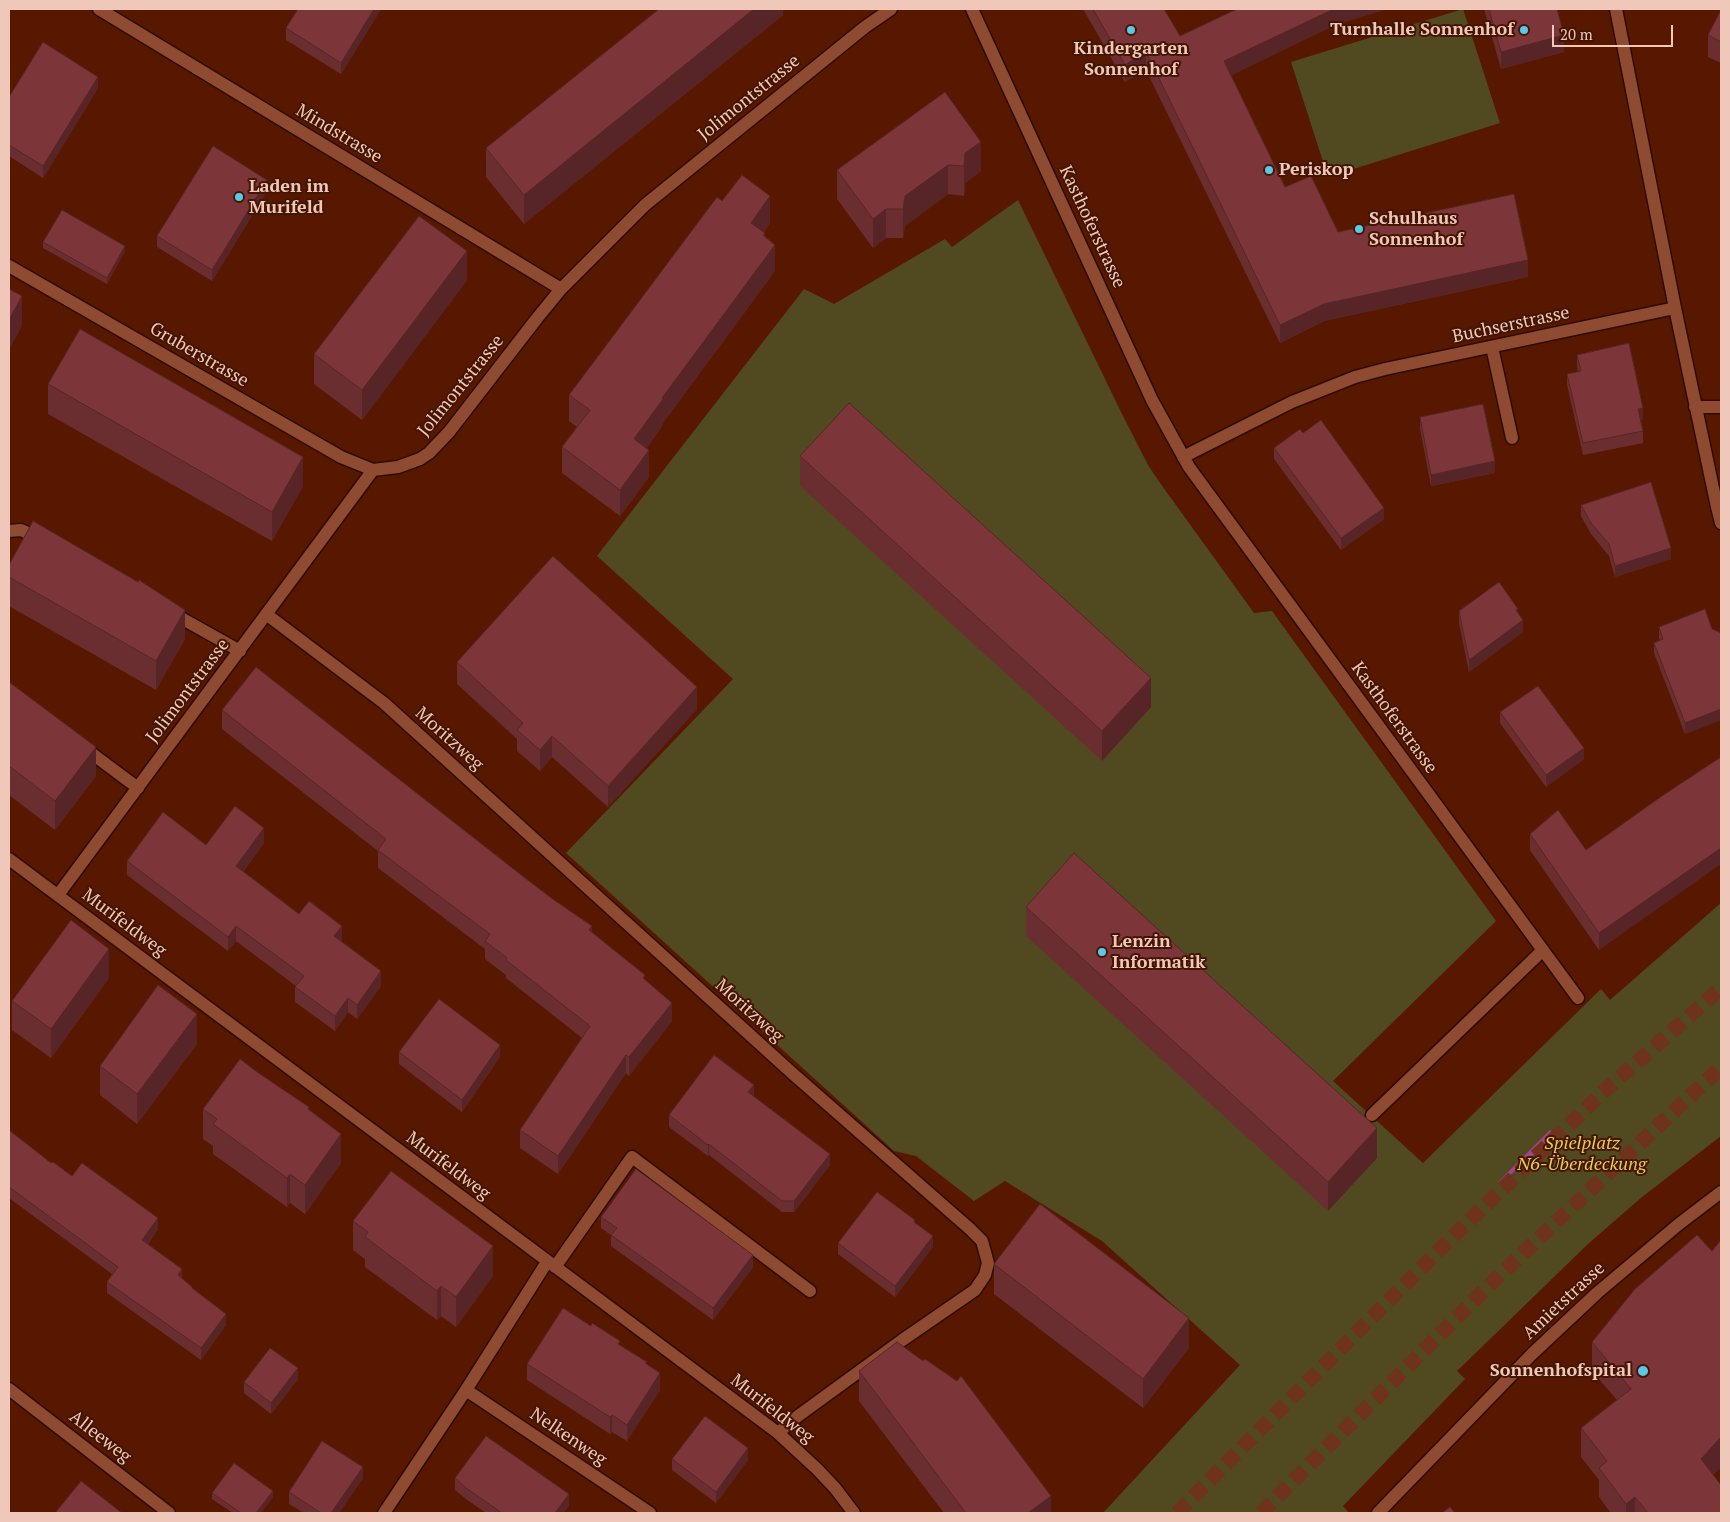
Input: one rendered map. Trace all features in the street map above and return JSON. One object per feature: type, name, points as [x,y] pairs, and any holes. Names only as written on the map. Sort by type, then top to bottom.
[{"type":"street","name":"Mindstrasse","points":[[99,9],[561,290]]},
{"type":"street","name":"Jolimontstrasse","points":[[58,895],[373,470],[391,469],[420,459],[429,453],[439,444],[561,290],[650,200],[875,13],[891,9]]},
{"type":"street","name":"Kasthoferstrasse","points":[[972,9],[1152,400],[1183,458],[1578,998]]},
{"type":"street","points":[[1616,9],[1695,407],[1721,522]]},
{"type":"street","name":"Gruberstrasse","points":[[9,266],[341,457],[373,470]]},
{"type":"street","name":"Buchserstrasse","points":[[1183,458],[1292,402],[1355,377],[1675,308]]},
{"type":"street","points":[[1492,347],[1512,438]]},
{"type":"street","points":[[1695,407],[1721,407]]},
{"type":"street","points":[[9,531],[17,529],[25,531],[52,544]]},
{"type":"street","points":[[163,607],[240,651]]},
{"type":"street","name":"Moritzweg","points":[[266,614],[384,703],[792,1073],[982,1241],[988,1263],[985,1275],[975,1290],[798,1416],[778,1433]]},
{"type":"street","points":[[70,737],[138,788]]},
{"type":"street","name":"Murifeldweg","points":[[9,859],[778,1433],[817,1469],[835,1488],[854,1513]]},
{"type":"street","points":[[1372,1115],[1543,950]]},
{"type":"street","points":[[384,1513],[551,1264],[632,1156],[810,1291]]},
{"type":"street","name":"Amietstrasse","points":[[1378,1513],[1532,1354],[1646,1250],[1721,1192]]},
{"type":"street","name":"Alleeweg","points":[[9,1389],[169,1513]]},
{"type":"street","name":"Nelkenweg","points":[[466,1390],[650,1513]]},
{"type":"green space","points":[[1463,9],[1500,123],[1328,177],[1291,62]]},
{"type":"green space","name":"Spielplatz N6-Überdeckung","points":[[1018,200],[1148,465],[1254,613],[1272,611],[1496,921],[1333,1081],[1423,1163],[1601,989],[1610,1000],[1721,903],[1721,1136],[1642,1197],[1588,1244],[1457,1371],[1465,1379],[1343,1506],[1349,1513],[1103,1513],[1240,1365],[1102,1241],[1005,1181],[974,1201],[916,1156],[894,1151],[566,853],[733,679],[597,556],[804,289],[834,304],[945,239],[952,247]]},
{"type":"shaded area","points":[[1550,1130],[1555,1136],[1500,1184],[1498,1182]]},
{"type":"building","points":[[298,9],[374,9],[341,63],[286,28]]},
{"type":"building","points":[[659,9],[754,9],[524,195],[486,148]]},
{"type":"building","points":[[1093,9],[1164,9],[1180,36],[1237,9],[1334,9],[1224,61],[1285,187],[1311,176],[1338,232],[1514,194],[1528,260],[1324,304],[1280,325],[1146,52],[1125,65]]},
{"type":"building","name":"Turnhalle Sonnenhof","points":[[1489,9],[1557,9],[1564,35],[1501,52]]},
{"type":"building","points":[[1721,10],[1721,42],[1708,35]]},
{"type":"building","points":[[43,42],[98,77],[43,166],[9,145],[9,97]]},
{"type":"building","points":[[945,92],[981,142],[965,153],[964,166],[948,165],[905,196],[903,209],[886,209],[873,219],[837,170]]},
{"type":"building","points":[[213,146],[267,180],[212,270],[157,236]]},
{"type":"building","points":[[742,175],[770,196],[751,223],[765,233],[763,235],[775,245],[634,439],[649,450],[620,490],[562,447],[590,410],[569,395],[717,197],[722,201]]},
{"type":"building","points":[[62,210],[125,246],[107,278],[43,242]]},
{"type":"building","points":[[419,216],[467,251],[362,390],[314,354]]},
{"type":"building","points":[[9,289],[22,296],[9,320]]},
{"type":"building","points":[[80,329],[303,457],[272,512],[48,384]]},
{"type":"building","points":[[1629,343],[1643,408],[1638,409],[1643,431],[1583,443],[1567,374],[1581,371],[1577,355]]},
{"type":"building","points":[[849,403],[1151,678],[1102,731],[800,456]]},
{"type":"building","points":[[1483,404],[1495,461],[1431,475],[1420,417]]},
{"type":"building","points":[[1321,420],[1384,508],[1341,538],[1274,448],[1300,429],[1303,433]]},
{"type":"building","points":[[1651,482],[1671,548],[1615,566],[1609,544],[1591,523],[1581,505]]},
{"type":"building","points":[[33,521],[138,582],[139,580],[185,610],[156,661],[9,577],[9,565]]},
{"type":"building","points":[[553,556],[697,687],[608,786],[552,736],[540,750],[517,730],[523,723],[457,662]]},
{"type":"building","points":[[1499,582],[1518,609],[1516,610],[1523,620],[1469,660],[1459,611]]},
{"type":"building","points":[[1705,609],[1712,629],[1721,633],[1721,709],[1685,723],[1654,643],[1663,639],[1659,627]]},
{"type":"building","points":[[256,667],[525,878],[592,926],[589,930],[645,975],[643,978],[672,1003],[629,1057],[626,1055],[558,1156],[520,1130],[590,1026],[506,960],[507,958],[485,941],[490,934],[378,850],[386,839],[222,710]]},
{"type":"building","points":[[9,682],[96,747],[55,801],[9,766]]},
{"type":"building","points":[[1538,686],[1584,748],[1546,775],[1500,712]]},
{"type":"building","points":[[1721,757],[1721,848],[1599,933],[1530,834],[1558,810],[1586,850]]},
{"type":"building","points":[[235,806],[264,828],[236,866],[299,914],[309,901],[342,926],[334,936],[381,971],[357,1005],[348,998],[335,1016],[295,987],[304,976],[236,926],[228,937],[127,861],[163,812],[206,845]]},
{"type":"building","points":[[1074,853],[1377,1128],[1328,1182],[1026,907]]},
{"type":"building","points":[[71,920],[109,949],[51,1029],[12,1001]]},
{"type":"building","points":[[158,985],[197,1014],[137,1094],[100,1066]]},
{"type":"building","points":[[439,999],[500,1045],[462,1100],[399,1052]]},
{"type":"building","points":[[714,1055],[754,1085],[748,1092],[830,1154],[794,1201],[782,1201],[669,1115]]},
{"type":"building","points":[[240,1059],[309,1107],[308,1109],[341,1134],[305,1185],[290,1174],[287,1178],[213,1124],[217,1119],[203,1109]]},
{"type":"building","points":[[9,1130],[51,1163],[53,1162],[72,1176],[82,1163],[158,1218],[142,1240],[182,1269],[178,1275],[226,1314],[201,1348],[107,1282],[118,1267],[9,1187]]},
{"type":"building","points":[[636,1169],[753,1255],[713,1308],[611,1235],[617,1228],[601,1217]]},
{"type":"building","points":[[391,1171],[493,1246],[456,1297],[441,1286],[437,1291],[365,1237],[368,1232],[353,1221]]},
{"type":"building","points":[[877,1192],[933,1236],[895,1286],[838,1243]]},
{"type":"building","points":[[1040,1204],[1189,1318],[1143,1379],[994,1264]]},
{"type":"building","name":"Sonnenhofspital","points":[[1697,1235],[1712,1251],[1721,1240],[1721,1437],[1701,1459],[1721,1485],[1721,1513],[1648,1513],[1635,1497],[1626,1504],[1599,1468],[1607,1461],[1581,1428],[1631,1389],[1592,1342],[1635,1289]]},
{"type":"building","points":[[563,1308],[591,1326],[592,1323],[620,1341],[618,1344],[647,1362],[645,1363],[660,1373],[627,1425],[612,1415],[610,1417],[527,1364]]},
{"type":"building","points":[[897,1342],[923,1361],[925,1359],[957,1381],[961,1376],[1051,1496],[1028,1513],[966,1513],[859,1371]]},
{"type":"building","points":[[270,1348],[298,1368],[271,1403],[244,1382]]},
{"type":"building","points":[[705,1416],[748,1448],[716,1492],[672,1459]]},
{"type":"building","points":[[486,1436],[569,1494],[555,1513],[502,1513],[455,1478]]},
{"type":"building","points":[[322,1441],[363,1467],[331,1513],[321,1513],[289,1492]]},
{"type":"building","points":[[234,1463],[273,1491],[256,1513],[241,1513],[212,1493]]},
{"type":"building","points":[[81,1481],[122,1513],[55,1513]]},
{"type":"building","points":[[1450,1507],[1455,1513],[1442,1513]]},
{"type":"tunnel","points":[[1177,1513],[1446,1243],[1602,1093],[1721,988]]},
{"type":"tunnel","points":[[1261,1513],[1486,1288],[1721,1067]]},
{"type":"place","name":"Kindergarten Sonnenhof","points":[[1131,30]]},
{"type":"place","name":"Turnhalle Sonnenhof","points":[[1524,30]]},
{"type":"place","name":"Periskop","points":[[1269,170]]},
{"type":"place","name":"Laden im Murifeld","points":[[239,197]]},
{"type":"place","name":"Schulhaus Sonnenhof","points":[[1359,229]]},
{"type":"place","name":"Lenzin Informatik","points":[[1102,952]]},
{"type":"place","name":"Sonnenhofspital","points":[[1643,1371]]}]
